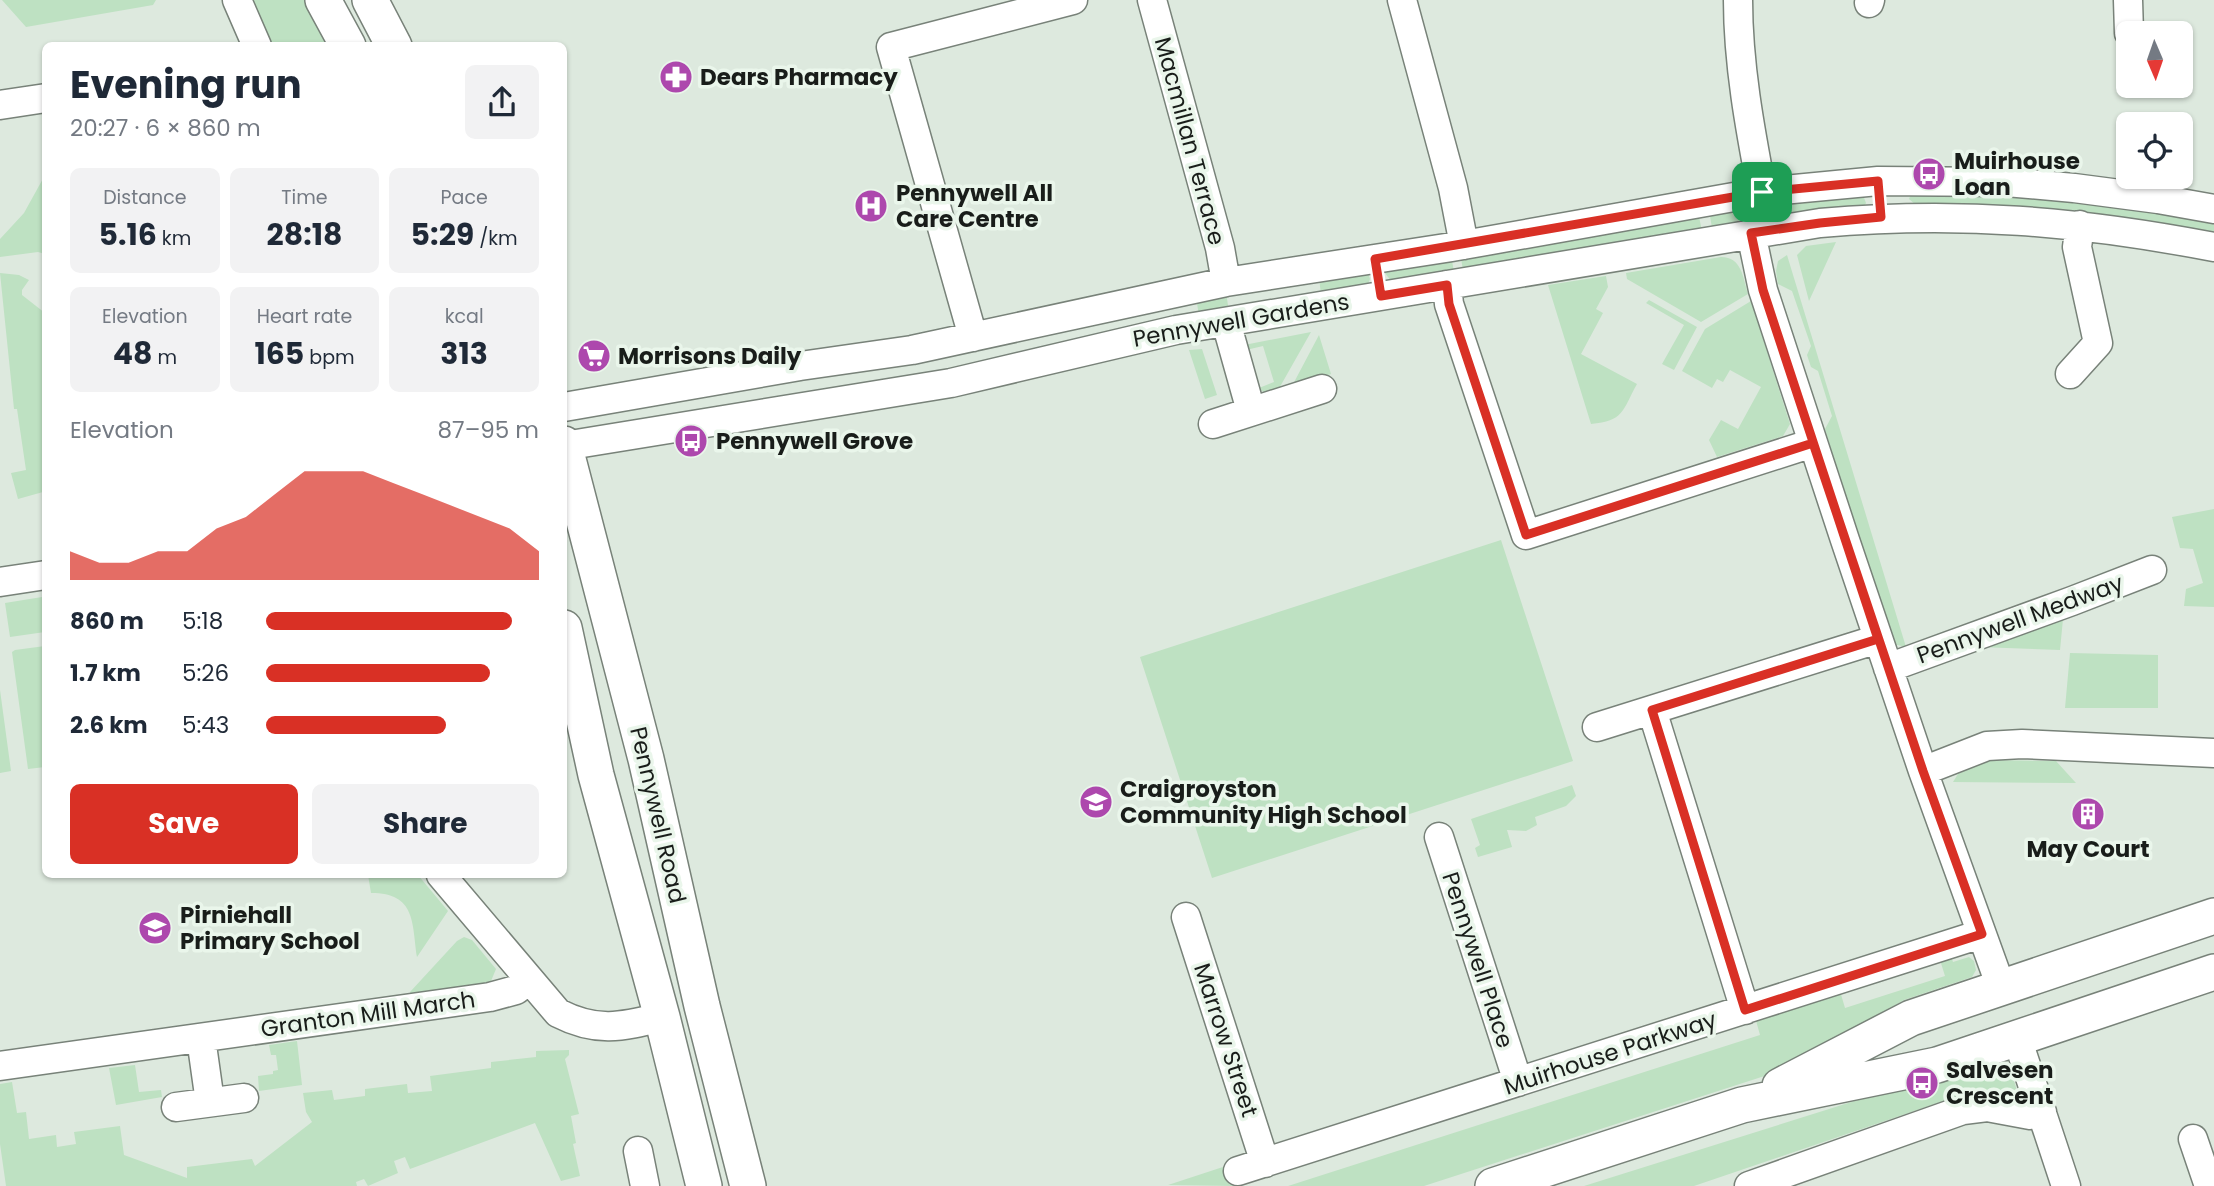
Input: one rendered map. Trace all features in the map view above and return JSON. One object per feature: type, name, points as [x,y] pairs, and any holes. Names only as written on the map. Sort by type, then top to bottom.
[{"type":"street","points":[[237,0],[255,42]]},
{"type":"street","points":[[323,0],[346,42]]},
{"type":"street","points":[[370,0],[392,42]]},
{"type":"street","points":[[973,337],[891,47],[1073,0]]},
{"type":"street","name":"Macmillan Terrace","points":[[1152,0],[1220,248],[1226,282]]},
{"type":"street","points":[[1738,0],[1738,33],[1762,192]]},
{"type":"street","points":[[2128,0],[2129,21]]},
{"type":"street","points":[[1404,1],[1453,188],[1464,245]]},
{"type":"street","points":[[0,105],[42,99]]},
{"type":"street","points":[[1878,181],[1881,217]]},
{"type":"street","name":"Pennywell Gardens","points":[[567,406],[800,366],[912,350],[1226,282],[1464,245],[1762,192],[1878,181],[2006,182],[2074,188],[2214,209]]},
{"type":"street","name":"Pennywell Gardens","points":[[567,446],[951,383],[1117,343],[1226,322],[1820,223],[1881,217],[2003,218],[2080,225],[2214,247]]},
{"type":"street","points":[[2070,374],[2108,340],[2077,247],[2080,225]]},
{"type":"street","name":"Pennywell Medway","points":[[1751,233],[1763,290],[1813,443],[1923,771],[2001,987]]},
{"type":"street","points":[[1375,259],[1381,296]]},
{"type":"street","points":[[1447,285],[1449,304],[1526,535],[1813,443]]},
{"type":"street","points":[[1226,322],[1251,411]]},
{"type":"street","points":[[1213,424],[1322,389]]},
{"type":"street","name":"Pennywell Road","points":[[567,457],[646,759],[702,1006],[748,1186]]},
{"type":"street","name":"Pennywell Medway","points":[[1888,668],[2152,570]]},
{"type":"street","points":[[0,582],[42,576]]},
{"type":"street","points":[[1597,727],[1878,639]]},
{"type":"street","name":"Pennywell Road","points":[[567,642],[596,775],[662,1017],[704,1186]]},
{"type":"street","points":[[1652,710],[1745,1010]]},
{"type":"street","points":[[1923,771],[1987,746],[2022,744],[2214,753]]},
{"type":"street","name":"Pennywell Place","points":[[1438,837],[1518,1082]]},
{"type":"street","points":[[444,878],[558,1013],[578,1023],[603,1027],[628,1025],[662,1017]]},
{"type":"street","points":[[1742,1105],[1910,1018],[2214,916]]},
{"type":"street","name":"Marrow Street","points":[[1186,917],[1265,1163]]},
{"type":"street","name":"Muirhouse Parkway","points":[[1238,1171],[1982,934]]},
{"type":"street","points":[[1493,1186],[1742,1105],[1937,1065],[2214,972]]},
{"type":"street","name":"Granton Mill March","points":[[0,1066],[498,996],[516,990],[529,980]]},
{"type":"street","points":[[201,1038],[210,1102]]},
{"type":"street","points":[[2017,1038],[2066,1186]]},
{"type":"street","points":[[176,1107],[244,1098]]},
{"type":"street","points":[[1749,1186],[1963,1110],[1987,1107],[2030,1115],[2042,1112]]},
{"type":"street","points":[[2193,1139],[2208,1186]]},
{"type":"street","points":[[638,1151],[643,1186]]},
{"type":"green space","points":[[2,0],[156,0],[153,5],[26,27]]},
{"type":"green space","points":[[247,0],[304,0],[327,42],[269,42]]},
{"type":"green space","points":[[42,180],[42,253],[0,257],[0,239],[24,213]]},
{"type":"green space","points":[[1961,193],[2089,200],[2214,222],[2214,236],[2102,214],[2037,208],[1916,205],[1909,199],[1911,194]]},
{"type":"green space","points":[[1863,195],[1866,203],[1864,207],[1804,212],[1712,228],[1709,210]]},
{"type":"green space","points":[[1698,212],[1702,231],[1463,270],[1460,253]]},
{"type":"green space","points":[[1836,242],[1809,301],[1797,255],[1806,246]]},
{"type":"green space","points":[[1451,255],[1454,272],[1391,281],[1385,273],[1385,269]]},
{"type":"green space","points":[[1787,255],[1906,647],[1893,644],[1886,637],[1825,429],[1832,416],[1818,371],[1811,367],[1807,355],[1811,346],[1792,291],[1778,284],[1778,261]]},
{"type":"green space","points":[[1721,257],[1737,264],[1748,294],[1701,322],[1627,279],[1626,273]]},
{"type":"green space","points":[[0,273],[19,275],[29,280],[22,290],[22,295],[42,311],[42,492],[18,499],[11,473],[26,470],[17,409],[14,409]]},
{"type":"green space","points":[[1368,273],[1368,284],[1321,294],[1319,278]]},
{"type":"green space","points":[[1606,276],[1608,287],[1596,309],[1603,313],[1581,354],[1637,384],[1621,413],[1602,423],[1591,424],[1548,285]]},
{"type":"green space","points":[[1226,292],[1229,312],[1199,316],[1196,297]]},
{"type":"green space","points":[[1649,300],[1697,327],[1674,370],[1662,364],[1684,325],[1646,303]]},
{"type":"green space","points":[[1751,301],[1790,424],[1783,436],[1717,457],[1709,440],[1721,420],[1738,429],[1761,387],[1730,370],[1723,382],[1717,379],[1712,388],[1682,371],[1705,329]]},
{"type":"green space","points":[[1311,332],[1277,392],[1267,393],[1261,390],[1259,388],[1274,382],[1263,346],[1246,350],[1244,345]]},
{"type":"green space","points":[[1319,335],[1331,374],[1291,388]]},
{"type":"green space","points":[[1202,349],[1217,395],[1205,399],[1189,350]]},
{"type":"green space","points":[[2214,509],[2214,607],[2184,606],[2186,589],[2203,583],[2193,549],[2180,548],[2172,517]]},
{"type":"green space","points":[[1501,540],[1573,761],[1212,878],[1140,657]]},
{"type":"green space","points":[[42,597],[42,632],[10,637],[5,603]]},
{"type":"green space","points":[[2063,619],[2060,650],[1979,647]]},
{"type":"green space","points":[[42,646],[42,767],[28,769],[12,652]]},
{"type":"green space","points":[[2070,653],[2158,655],[2158,708],[2065,708]]},
{"type":"green space","points":[[0,690],[11,771],[0,773]]},
{"type":"green space","points":[[1987,760],[2056,761],[2076,783],[1953,782],[1958,774]]},
{"type":"green space","points":[[1572,785],[1576,796],[1566,806],[1535,817],[1537,825],[1526,831],[1507,830],[1512,847],[1478,857],[1475,848],[1480,845],[1471,819]]},
{"type":"green space","points":[[368,878],[420,878],[448,911],[417,957],[412,922],[404,904],[386,894],[371,893]]},
{"type":"green space","points":[[464,937],[472,940],[496,969],[491,981],[486,985],[411,996],[410,992],[457,941]]},
{"type":"green space","points":[[1951,956],[1953,962],[1969,957],[1974,961],[1976,970],[1972,977],[1904,1000],[1786,1069],[1424,1186],[1288,1186],[1760,1035],[1755,1017],[1840,991],[1845,1008],[1945,976],[1940,960]]},
{"type":"green space","points":[[297,1041],[302,1085],[259,1091],[258,1076],[273,1074],[273,1071],[278,1070],[276,1055],[271,1055],[269,1045]]},
{"type":"green space","points":[[569,1050],[565,1059],[579,1114],[571,1116],[576,1143],[573,1144],[580,1176],[561,1181],[535,1123],[410,1169],[405,1157],[394,1161],[398,1173],[368,1186],[364,1179],[356,1182],[357,1186],[6,1186],[0,1144],[0,1084],[12,1082],[17,1113],[26,1112],[29,1139],[56,1135],[57,1147],[76,1144],[74,1132],[120,1126],[124,1155],[187,1178],[187,1167],[252,1159],[255,1166],[312,1122],[306,1112],[303,1093],[332,1090],[334,1100],[365,1096],[365,1089],[407,1084],[408,1093],[432,1091],[430,1076],[491,1068],[491,1062],[536,1057],[536,1051]]},
{"type":"green space","points":[[1979,1062],[1997,1063],[2007,1068],[2018,1094],[2014,1101],[1992,1094],[1964,1094],[1694,1186],[1584,1186]]},
{"type":"green space","points":[[135,1065],[139,1092],[161,1090],[162,1097],[116,1105],[109,1068]]},
{"type":"green space","points":[[1229,1165],[1237,1186],[1168,1185]]},
{"type":"place","name":"Dears Pharmacy","points":[[676,77]]},
{"type":"place","name":"Muirhouse Loan","points":[[1929,174]]},
{"type":"place","name":"Pennywell All Care Centre","points":[[871,206]]},
{"type":"place","name":"Morrisons Daily","points":[[594,356]]},
{"type":"place","name":"Pennywell Grove","points":[[691,441]]},
{"type":"place","name":"Craigroyston Community High School","points":[[1096,802]]},
{"type":"place","name":"May Court","points":[[2088,814]]},
{"type":"place","name":"Pirniehall Primary School","points":[[155,928]]},
{"type":"place","name":"Salvesen Crescent","points":[[1922,1083]]},
{"type":"route","points":[[1762,192],[1375,259],[1381,296],[1447,285],[1449,304],[1526,535],[1813,443],[1923,771],[1982,934],[1745,1010],[1652,710],[1878,639],[1813,443],[1763,290],[1751,233],[1881,217],[1878,181],[1762,192]]}]
